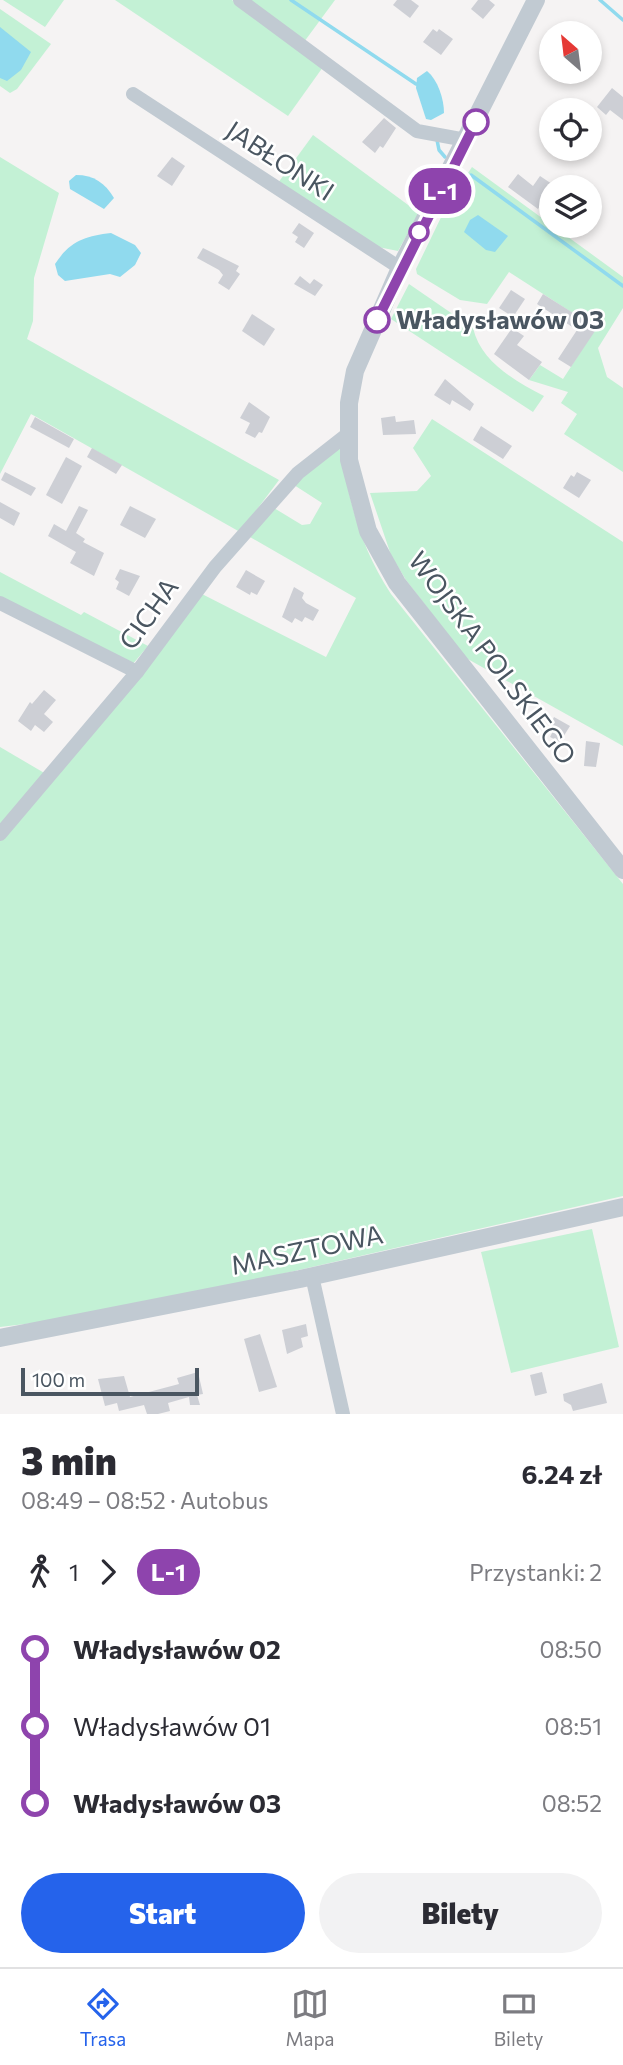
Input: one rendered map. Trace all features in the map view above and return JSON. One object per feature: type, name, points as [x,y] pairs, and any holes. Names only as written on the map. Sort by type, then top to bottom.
[{"type":"street","points":[[240,0],[417,131],[466,140]]},
{"type":"street","name":"WOJSKA POLSKIEGO","points":[[536,0],[400,268],[355,371],[349,460],[368,531],[397,583],[623,870]]},
{"type":"street","name":"JABŁONKI","points":[[133,94],[400,268]]},
{"type":"street","name":"CICHA","points":[[0,834],[137,672],[193,593],[286,486],[317,456],[349,433]]},
{"type":"street","points":[[0,603],[137,672]]},
{"type":"street","name":"MASZTOWA","points":[[0,1338],[312,1276],[623,1207]]},
{"type":"street","points":[[312,1276],[343,1414]]},
{"type":"green space","points":[[3,0],[64,0],[45,27]]},
{"type":"green space","points":[[115,0],[232,0],[323,67],[288,116]]},
{"type":"green space","points":[[247,0],[335,0],[304,42]]},
{"type":"green space","points":[[0,9],[51,44],[17,89],[10,93],[0,86]]},
{"type":"green space","points":[[313,135],[419,213],[398,251],[378,247],[278,183]]},
{"type":"green space","points":[[0,157],[59,193],[34,278],[33,321],[27,339],[279,480],[240,532],[31,414],[0,474]]},
{"type":"green space","points":[[472,167],[539,216],[539,238],[569,238],[623,277],[623,308],[598,348],[607,377],[623,388],[623,472],[564,434],[577,414],[561,403],[568,392],[529,380],[540,365],[563,379],[596,328],[509,272],[487,304],[460,300],[417,274],[416,269],[464,170],[468,173]]},
{"type":"green space","points":[[409,284],[473,328],[483,351],[491,361],[522,384],[544,396],[533,412],[391,319]]},
{"type":"green space","points":[[432,419],[623,542],[623,746],[466,658],[406,580],[391,555],[370,493],[417,491],[431,476],[413,448]]},
{"type":"green space","points":[[339,445],[363,540],[391,594],[623,884],[623,1196],[150,1304],[75,1318],[0,1327],[0,838],[200,593],[326,657],[356,598],[250,537],[274,508],[302,525],[310,524],[322,503],[294,485]]},
{"type":"green space","points":[[0,572],[81,615],[84,612],[148,646],[132,665],[0,599]]},
{"type":"green space","points":[[0,747],[46,774],[0,828]]},
{"type":"green space","points":[[592,1229],[619,1347],[511,1373],[481,1252]]},
{"type":"water","points":[[0,27],[31,52],[21,70],[7,81],[0,78]]},
{"type":"water","points":[[427,71],[437,85],[444,108],[444,113],[431,120],[426,119],[416,88],[417,78]]},
{"type":"water","points":[[76,175],[88,176],[98,181],[114,198],[104,209],[70,189],[69,181]]},
{"type":"water","points":[[478,215],[508,236],[495,252],[486,250],[464,232],[470,220]]},
{"type":"water","points":[[111,233],[135,245],[141,253],[135,265],[120,277],[110,274],[65,281],[58,275],[55,264],[72,245],[86,238]]},
{"type":"building","points":[[397,0],[411,0],[419,6],[410,18],[393,5]]},
{"type":"building","points":[[478,0],[489,0],[495,5],[483,19],[471,9]]},
{"type":"building","points":[[433,29],[437,32],[439,29],[453,39],[441,55],[423,42]]},
{"type":"building","points":[[612,88],[623,97],[623,120],[610,110],[606,115],[602,111],[602,101]]},
{"type":"building","points":[[384,118],[396,128],[383,148],[380,146],[375,153],[362,142]]},
{"type":"building","points":[[172,157],[185,166],[172,186],[157,176]]},
{"type":"building","points":[[518,174],[533,186],[539,177],[538,209],[508,187]]},
{"type":"building","points":[[299,223],[314,233],[304,248],[295,242],[298,237],[292,233]]},
{"type":"building","points":[[203,248],[239,266],[236,271],[240,274],[229,290],[218,283],[223,275],[219,270],[197,258]]},
{"type":"building","points":[[300,276],[310,284],[314,279],[323,285],[315,296],[294,284]]},
{"type":"building","points":[[511,290],[525,299],[513,317],[499,308]]},
{"type":"building","points":[[543,294],[597,328],[571,367],[558,359],[577,330],[537,304]]},
{"type":"building","points":[[252,314],[275,329],[264,346],[242,331]]},
{"type":"building","points":[[512,328],[524,336],[517,345],[542,362],[529,380],[494,354]]},
{"type":"building","points":[[445,379],[474,404],[470,411],[452,400],[450,405],[434,395]]},
{"type":"building","points":[[249,402],[270,417],[262,433],[259,432],[255,438],[245,433],[250,423],[240,418]]},
{"type":"building","points":[[395,416],[396,422],[414,420],[416,434],[383,435],[381,418]]},
{"type":"building","points":[[35,417],[74,439],[69,448],[30,427]]},
{"type":"building","points":[[481,426],[512,446],[503,459],[473,440]]},
{"type":"building","points":[[92,448],[122,465],[116,474],[87,457]]},
{"type":"building","points":[[66,457],[82,466],[62,504],[46,495]]},
{"type":"building","points":[[5,472],[36,488],[31,496],[1,480]]},
{"type":"building","points":[[577,472],[591,480],[579,498],[563,488],[571,475],[574,477]]},
{"type":"building","points":[[0,502],[20,513],[14,526],[0,518]]},
{"type":"building","points":[[79,506],[88,510],[76,533],[85,539],[83,542],[104,553],[94,576],[70,563],[76,552],[48,536],[54,524],[66,531]]},
{"type":"building","points":[[130,506],[156,519],[145,538],[120,525]]},
{"type":"building","points":[[120,569],[140,576],[129,596],[116,589],[119,582],[115,579]]},
{"type":"building","points":[[246,570],[265,581],[257,595],[251,592],[250,595],[236,587]]},
{"type":"building","points":[[294,587],[304,593],[302,598],[306,603],[319,610],[313,621],[305,617],[302,622],[295,618],[292,623],[282,617]]},
{"type":"building","points":[[44,690],[56,700],[44,714],[53,722],[44,732],[35,725],[31,731],[18,721],[30,702],[32,704]]},
{"type":"building","points":[[554,717],[570,726],[560,742],[550,737],[553,731],[548,729]]},
{"type":"building","points":[[586,741],[600,743],[596,767],[584,766]]},
{"type":"building","points":[[306,1324],[308,1336],[301,1338],[303,1347],[287,1354],[282,1330]]},
{"type":"building","points":[[260,1334],[277,1387],[259,1392],[244,1339]]},
{"type":"building","points":[[198,1372],[203,1394],[197,1395],[200,1405],[190,1405],[189,1397],[168,1403],[170,1411],[158,1414],[147,1414],[144,1405],[119,1411],[117,1403],[105,1406],[98,1379],[124,1376],[130,1397],[179,1384],[177,1378]]},
{"type":"building","points":[[542,1372],[547,1393],[535,1396],[530,1375]]},
{"type":"building","points":[[602,1383],[607,1403],[573,1411],[571,1405],[564,1401],[563,1394]]},
{"type":"waterway","points":[[291,0],[416,84]]},
{"type":"waterway","points":[[600,0],[623,20]]},
{"type":"waterway","points":[[437,140],[439,150],[445,157]]},
{"type":"waterway","points":[[471,175],[623,286]]},
{"type":"bus line","name":"L-1","points":[[377,320],[400,268],[476,122]]},
{"type":"place","name":"Władysławów 03","points":[[377,320]]}]
